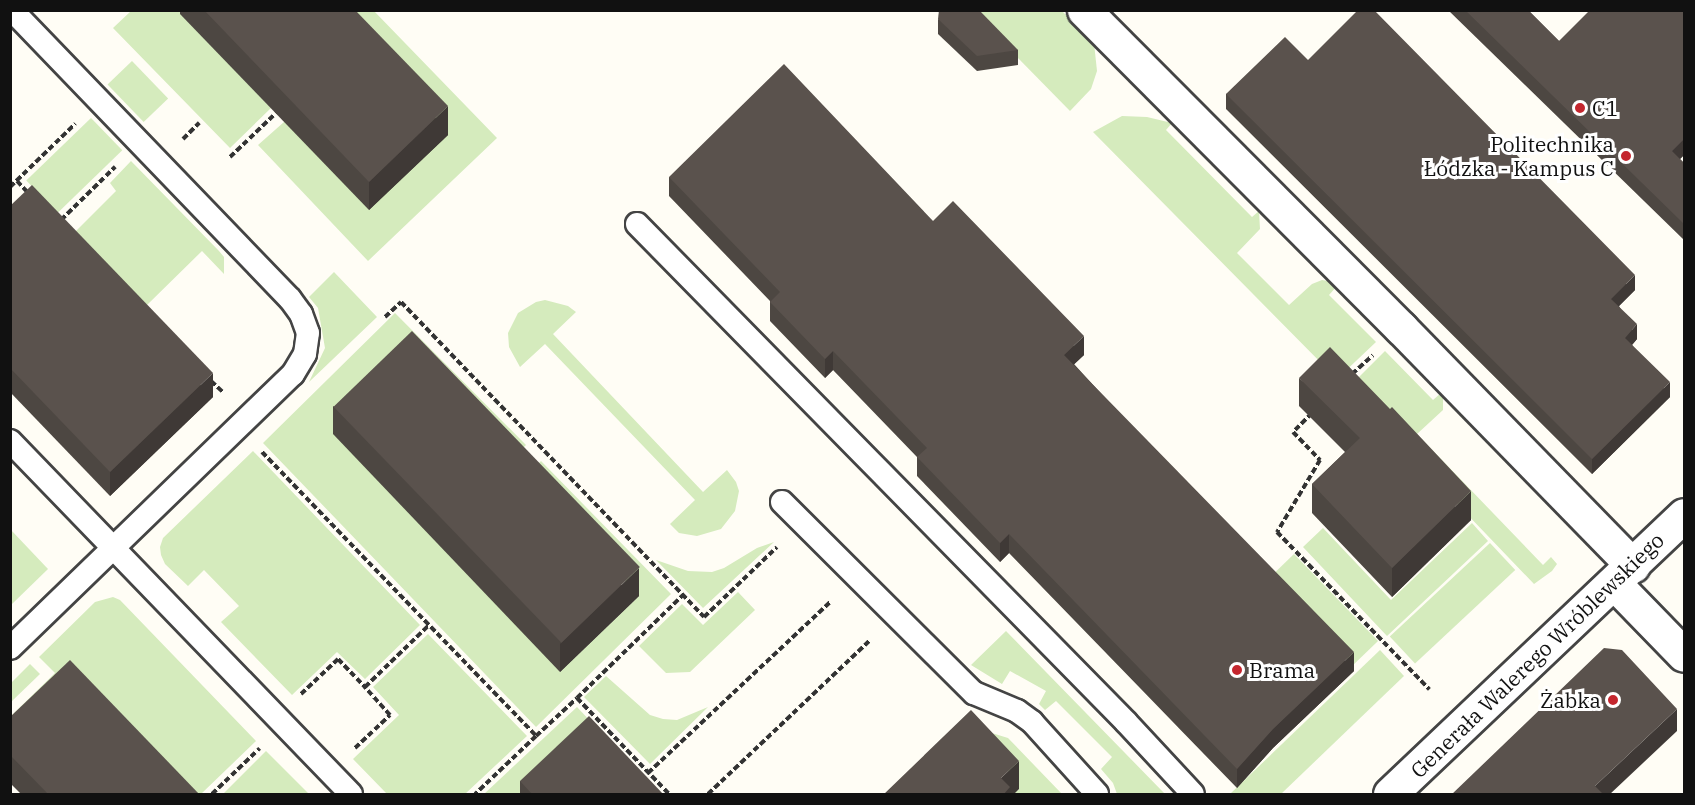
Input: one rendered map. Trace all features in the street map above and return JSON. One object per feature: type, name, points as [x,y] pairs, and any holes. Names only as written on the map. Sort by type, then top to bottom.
[{"type":"street","points":[[1084,10],[1401,328],[1624,574],[1684,655]]},
{"type":"street","name":"Generała Walerego Wróblewskiego","points":[[1390,795],[1684,515]]},
{"type":"lane","points":[[10,648],[293,375],[305,354],[308,333],[301,314],[290,299],[12,10]]},
{"type":"lane","points":[[637,224],[1126,722],[1193,795]]},
{"type":"lane","points":[[10,441],[351,795]]},
{"type":"lane","points":[[782,502],[974,693],[1017,711],[1032,722],[1097,795]]},
{"type":"path","points":[[10,187],[99,101]]},
{"type":"path","points":[[231,157],[276,113]]},
{"type":"path","points":[[17,181],[33,198]]},
{"type":"path","points":[[385,317],[401,302],[704,617],[803,523]]},
{"type":"path","points":[[1350,376],[1401,328]]},
{"type":"path","points":[[209,378],[224,394]]},
{"type":"path","points":[[1317,408],[1293,432],[1320,460],[1277,532],[1429,689]]},
{"type":"path","points":[[262,451],[536,736]]},
{"type":"path","points":[[648,773],[856,576]]},
{"type":"path","points":[[475,795],[683,595]]},
{"type":"path","points":[[708,795],[895,616]]},
{"type":"path","points":[[365,687],[429,625]]},
{"type":"path","points":[[299,696],[338,659],[365,687],[390,715],[352,751]]},
{"type":"path","points":[[576,699],[669,795]]},
{"type":"path","points":[[212,795],[267,742]]},
{"type":"green space","points":[[328,10],[374,11],[497,138],[368,261],[258,145],[284,122]]},
{"type":"green space","points":[[131,11],[184,11],[181,14],[271,108],[230,148],[113,28]]},
{"type":"green space","points":[[972,11],[1062,11],[1094,43],[1097,71],[1091,89],[1070,111]]},
{"type":"green space","points":[[132,61],[168,98],[144,122],[108,85]]},
{"type":"green space","points":[[1122,116],[1147,117],[1172,123],[1166,130],[1252,217],[1259,211],[1260,229],[1237,253],[1289,305],[1312,284],[1322,280],[1333,282],[1337,286],[1329,295],[1376,342],[1337,379],[1093,132]]},
{"type":"green space","points":[[91,118],[122,150],[58,213],[26,181]]},
{"type":"green space","points":[[131,161],[224,257],[224,274],[202,251],[147,305],[75,232],[116,191],[110,183]]},
{"type":"green space","points":[[334,272],[377,317],[309,382],[325,348],[318,308],[309,297]]},
{"type":"green space","points":[[545,300],[568,306],[576,312],[553,334],[703,492],[727,470],[736,482],[739,491],[735,511],[721,529],[697,536],[679,533],[670,524],[695,500],[545,344],[520,367],[509,347],[508,333],[518,313],[536,302]]},
{"type":"green space","points":[[395,313],[526,445],[509,462],[560,672],[639,596],[525,477],[541,461],[671,594],[536,727],[263,443]]},
{"type":"green space","points":[[1385,351],[1433,400],[1441,393],[1443,398],[1443,410],[1417,434],[1543,565],[1551,557],[1557,564],[1552,571],[1534,584],[1347,389]]},
{"type":"green space","points":[[253,451],[420,625],[365,679],[337,652],[292,695],[221,622],[239,606],[204,570],[188,586],[165,564],[160,547],[163,538]]},
{"type":"green space","points":[[1472,523],[1488,541],[1387,636],[1303,547],[1323,528],[1391,600]]},
{"type":"green space","points":[[11,530],[48,569],[11,605]]},
{"type":"green space","points":[[774,542],[703,608],[656,560],[688,571],[712,572],[724,568],[757,548]]},
{"type":"green space","points":[[1490,543],[1515,570],[1415,663],[1390,636]]},
{"type":"green space","points":[[1294,554],[1378,641],[1353,665],[1269,578]]},
{"type":"green space","points":[[738,592],[755,610],[690,672],[666,673],[639,646],[682,604],[703,625]]},
{"type":"green space","points":[[113,597],[120,600],[256,741],[201,794],[173,794],[11,745],[11,716],[55,673],[39,657],[95,602]]},
{"type":"green space","points":[[1006,631],[1165,794],[1117,794],[1113,783],[1101,769],[1112,757],[1056,701],[1045,710],[1039,704],[1046,691],[1010,671],[1002,684],[971,665]]},
{"type":"green space","points":[[428,634],[527,736],[465,794],[387,794],[353,759],[399,715],[373,687]]},
{"type":"green space","points":[[1380,650],[1404,676],[1281,794],[1230,794]]},
{"type":"green space","points":[[30,664],[40,674],[11,702],[11,683]]},
{"type":"green space","points":[[606,676],[650,715],[663,719],[677,720],[708,707],[650,764],[584,697]]},
{"type":"green space","points":[[577,707],[644,778],[536,794],[484,794]]},
{"type":"green space","points":[[982,730],[1008,738],[1062,794],[1013,794],[1019,789]]},
{"type":"green space","points":[[266,751],[309,794],[223,794]]},
{"type":"building","points":[[204,10],[355,10],[448,106],[369,182]]},
{"type":"building","points":[[939,10],[979,10],[1018,50],[977,56],[938,19]]},
{"type":"building","points":[[1358,10],[1374,10],[1635,275],[1611,299],[1637,324],[1625,338],[1670,382],[1592,459],[1226,94],[1285,37],[1308,60]]},
{"type":"building","name":"Politechnika Łódzka - Kampus C","points":[[1465,10],[1528,10],[1559,41],[1590,10],[1684,10],[1684,139],[1672,151],[1684,163],[1684,224]]},
{"type":"building","points":[[784,64],[933,221],[953,201],[1084,336],[1064,355],[1354,652],[1273,729],[1237,769],[1009,534],[1000,543],[917,457],[927,448],[833,351],[825,359],[770,302],[780,292],[669,177]]},
{"type":"building","points":[[32,185],[213,373],[110,472],[10,368],[10,206]]},
{"type":"building","points":[[412,331],[640,567],[561,643],[334,407]]},
{"type":"building","points":[[1330,347],[1390,409],[1392,407],[1471,491],[1392,568],[1312,484],[1360,438],[1299,378]]},
{"type":"building","points":[[1604,648],[1622,650],[1677,709],[1595,786],[1604,795],[1451,795]]},
{"type":"building","points":[[70,660],[200,795],[49,795],[10,755],[10,717]]},
{"type":"building","points":[[971,710],[1019,761],[1001,778],[1010,787],[1003,795],[883,795]]},
{"type":"building","points":[[589,716],[664,795],[533,795],[520,781]]},
{"type":"place","name":"C1","points":[[1580,108]]},
{"type":"place","name":"Politechnika Łódzka - Kampus C","points":[[1626,156]]},
{"type":"place","name":"Brama","points":[[1237,670]]},
{"type":"place","name":"Żabka","points":[[1613,700]]}]
